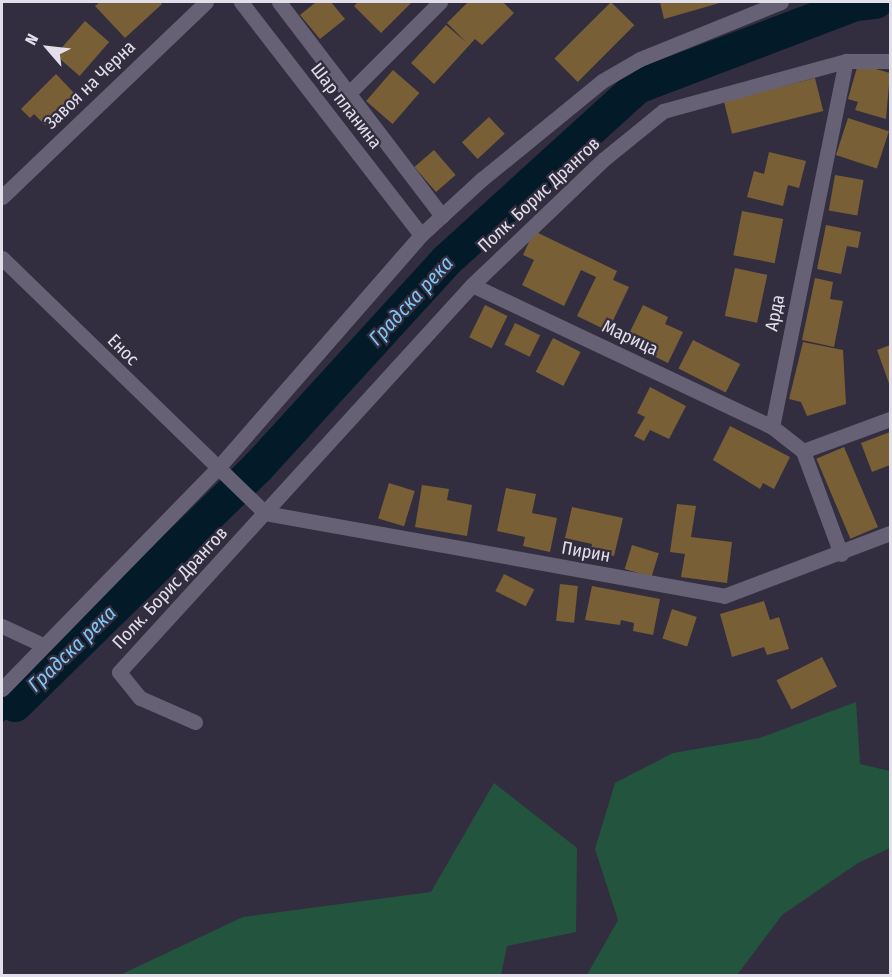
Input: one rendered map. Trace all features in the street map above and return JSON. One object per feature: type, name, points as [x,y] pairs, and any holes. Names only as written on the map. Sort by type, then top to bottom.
[{"type":"street","name":"Завоя на Черна","points":[[2,197],[206,2]]},
{"type":"street","name":"Шар планина","points":[[241,2],[421,235]]},
{"type":"street","name":"Шар планина","points":[[279,2],[442,216]]},
{"type":"street","points":[[349,93],[440,2]]},
{"type":"street","points":[[2,689],[216,470],[421,235],[442,216],[602,81],[640,59],[781,2]]},
{"type":"street","name":"Полк. Борис Дрангов","points":[[195,722],[140,698],[119,672],[265,513],[305,465],[472,285],[604,159],[663,111],[846,61],[891,61]]},
{"type":"street","name":"Арда","points":[[772,427],[846,61]]},
{"type":"street","name":"Енос","points":[[2,258],[216,470]]},
{"type":"street","name":"Марица","points":[[472,285],[772,427]]},
{"type":"street","points":[[803,451],[891,419]]},
{"type":"street","points":[[772,427],[803,451],[842,554]]},
{"type":"street","points":[[216,470],[265,513]]},
{"type":"street","name":"Пирин","points":[[265,513],[724,596],[842,554],[891,533]]},
{"type":"street","points":[[2,626],[44,645]]},
{"type":"green space","points":[[856,702],[860,764],[890,771],[890,848],[858,863],[782,915],[737,975],[587,975],[618,920],[595,849],[615,783],[673,753],[760,738]]},
{"type":"green space","points":[[494,783],[577,848],[576,932],[507,946],[501,975],[120,975],[243,917],[431,892]]},
{"type":"building","points":[[100,2],[160,2],[162,4],[125,38],[95,6]]},
{"type":"building","points":[[316,2],[331,2],[345,19],[320,39],[300,15]]},
{"type":"building","points":[[358,2],[412,2],[381,33],[354,6]]},
{"type":"building","points":[[468,2],[503,2],[514,13],[482,45],[475,39],[434,84],[411,63],[446,25],[466,42],[447,23]]},
{"type":"building","points":[[611,2],[634,25],[578,82],[554,59]]},
{"type":"building","points":[[660,2],[723,2],[664,19]]},
{"type":"building","points":[[85,21],[109,42],[80,76],[55,55]]},
{"type":"building","points":[[858,64],[890,73],[886,119],[855,110],[858,102],[848,99]]},
{"type":"building","points":[[393,70],[419,93],[393,124],[366,101]]},
{"type":"building","points":[[56,74],[76,95],[45,125],[34,114],[30,118],[21,109]]},
{"type":"building","points":[[815,78],[823,111],[732,134],[724,101]]},
{"type":"building","points":[[489,117],[505,134],[478,159],[462,142]]},
{"type":"building","points":[[848,118],[889,131],[877,168],[836,155]]},
{"type":"building","points":[[434,150],[456,175],[436,192],[414,167]]},
{"type":"building","points":[[769,152],[806,161],[799,188],[788,185],[783,206],[747,197],[754,171],[764,174]]},
{"type":"building","points":[[835,175],[864,180],[857,215],[829,210]]},
{"type":"building","points":[[742,211],[783,219],[775,263],[733,255]]},
{"type":"building","points":[[826,225],[861,232],[858,248],[847,246],[841,274],[817,269]]},
{"type":"building","points":[[534,231],[617,271],[613,280],[629,287],[608,331],[577,316],[596,277],[581,270],[564,306],[522,285],[534,260],[523,255]]},
{"type":"building","points":[[735,268],[767,275],[757,323],[725,316]]},
{"type":"building","points":[[815,278],[833,282],[830,299],[843,301],[834,347],[802,340]]},
{"type":"building","points":[[485,305],[507,316],[492,348],[469,337]]},
{"type":"building","points":[[643,305],[668,317],[665,324],[683,332],[668,363],[625,342]]},
{"type":"building","points":[[515,323],[540,335],[530,357],[504,345]]},
{"type":"building","points":[[553,338],[581,352],[563,386],[536,372]]},
{"type":"building","points":[[693,340],[740,364],[726,393],[678,369]]},
{"type":"building","points":[[803,342],[843,350],[846,404],[807,416],[801,402],[789,399]]},
{"type":"building","points":[[890,345],[890,386],[877,350]]},
{"type":"building","points":[[650,387],[686,406],[669,439],[650,430],[644,441],[634,436],[645,417],[637,413]]},
{"type":"building","points":[[730,426],[790,457],[774,489],[763,483],[760,489],[713,460]]},
{"type":"building","points":[[890,432],[890,465],[872,472],[861,443]]},
{"type":"building","points":[[844,447],[878,527],[850,539],[816,459]]},
{"type":"building","points":[[389,483],[415,491],[404,526],[378,518]]},
{"type":"building","points":[[422,485],[449,489],[447,500],[472,505],[467,536],[415,527]]},
{"type":"building","points":[[506,488],[536,494],[532,513],[557,518],[550,552],[523,546],[525,537],[497,531]]},
{"type":"building","points":[[677,504],[696,506],[691,537],[732,542],[727,583],[681,577],[685,554],[670,552]]},
{"type":"building","points":[[572,507],[623,518],[614,556],[591,550],[592,544],[565,538]]},
{"type":"building","points":[[632,545],[659,553],[651,577],[625,569]]},
{"type":"building","points":[[504,574],[534,589],[526,606],[495,591]]},
{"type":"building","points":[[560,584],[578,586],[574,623],[556,621]]},
{"type":"building","points":[[592,586],[660,599],[653,635],[633,631],[634,623],[621,620],[620,625],[585,620]]},
{"type":"building","points":[[764,601],[770,620],[779,617],[789,649],[767,655],[764,647],[732,657],[720,614]]},
{"type":"building","points":[[672,609],[697,617],[687,647],[662,638]]},
{"type":"building","points":[[822,657],[837,686],[792,710],[777,680]]},
{"type":"waterway","name":"Градска река","points":[[15,705],[258,467],[446,261],[637,87],[856,4],[876,2]]},
{"type":"waterway","points":[[2,719],[15,705]]}]
